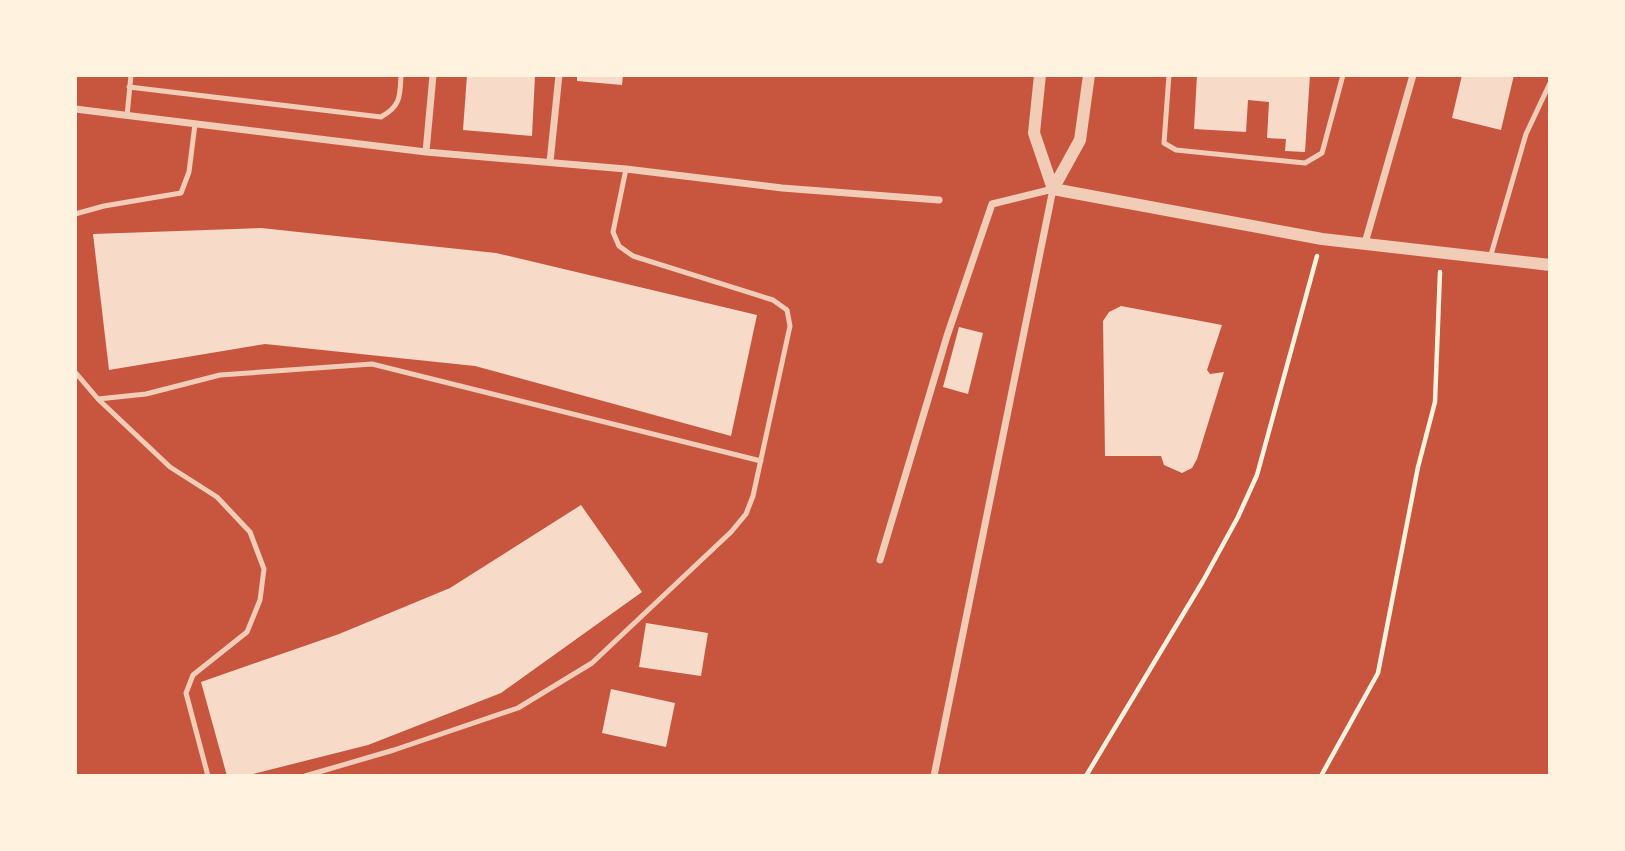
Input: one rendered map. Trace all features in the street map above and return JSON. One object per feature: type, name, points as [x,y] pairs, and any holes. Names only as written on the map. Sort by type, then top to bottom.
[{"type":"street","points":[[426,152],[433,75]]},
{"type":"street","points":[[550,162],[559,75]]},
{"type":"street","points":[[1040,75],[1034,133],[1053,189]]},
{"type":"street","points":[[934,776],[1053,189],[1080,140],[1089,75]]},
{"type":"street","points":[[1364,243],[1413,75]]},
{"type":"street","points":[[75,109],[426,152],[626,169],[782,188],[939,200]]},
{"type":"street","points":[[880,560],[947,337],[992,204],[1053,189],[1322,239],[1550,265]]},
{"type":"lane","points":[[127,116],[131,75]]},
{"type":"lane","points":[[130,87],[381,117],[393,110],[400,97],[401,75]]},
{"type":"lane","points":[[1169,75],[1164,143],[1176,150],[1305,163],[1322,153],[1343,75]]},
{"type":"lane","points":[[1490,258],[1526,134],[1550,82]]},
{"type":"lane","points":[[75,214],[104,206],[181,193],[189,172],[195,124]]},
{"type":"lane","points":[[306,776],[394,750],[518,708],[592,663],[731,532],[746,514],[753,496],[790,326],[787,310],[772,300],[633,256],[618,246],[613,232],[626,169]]},
{"type":"lane","points":[[98,399],[146,394],[220,375],[372,364],[761,461]]},
{"type":"lane","points":[[75,372],[98,399],[170,467],[217,497],[250,532],[264,569],[260,600],[247,632],[193,675],[186,693],[208,776]]},
{"type":"path","points":[[1086,776],[1203,581],[1238,517],[1257,475],[1322,239]]},
{"type":"path","points":[[1321,776],[1378,673],[1418,467],[1435,402],[1441,251]]},
{"type":"building","points":[[467,75],[535,75],[532,136],[463,130]]},
{"type":"building","points":[[577,75],[623,75],[622,85],[577,81]]},
{"type":"building","points":[[1197,75],[1310,75],[1305,152],[1285,151],[1286,139],[1267,138],[1269,102],[1248,100],[1246,132],[1194,129]]},
{"type":"building","points":[[1462,75],[1514,75],[1501,130],[1452,118]]},
{"type":"building","points":[[261,228],[496,253],[757,315],[731,436],[475,366],[265,344],[109,370],[93,234]]},
{"type":"building","points":[[1121,306],[1222,325],[1207,370],[1210,374],[1224,372],[1197,459],[1192,468],[1182,473],[1164,465],[1161,456],[1105,456],[1103,321],[1109,312]]},
{"type":"building","points":[[959,327],[983,333],[968,394],[943,387]]},
{"type":"building","points":[[581,505],[642,592],[501,693],[368,745],[245,776],[227,776],[201,682],[339,634],[450,588]]},
{"type":"building","points":[[646,623],[708,633],[701,676],[639,667]]},
{"type":"building","points":[[611,689],[675,703],[666,747],[602,733]]}]
